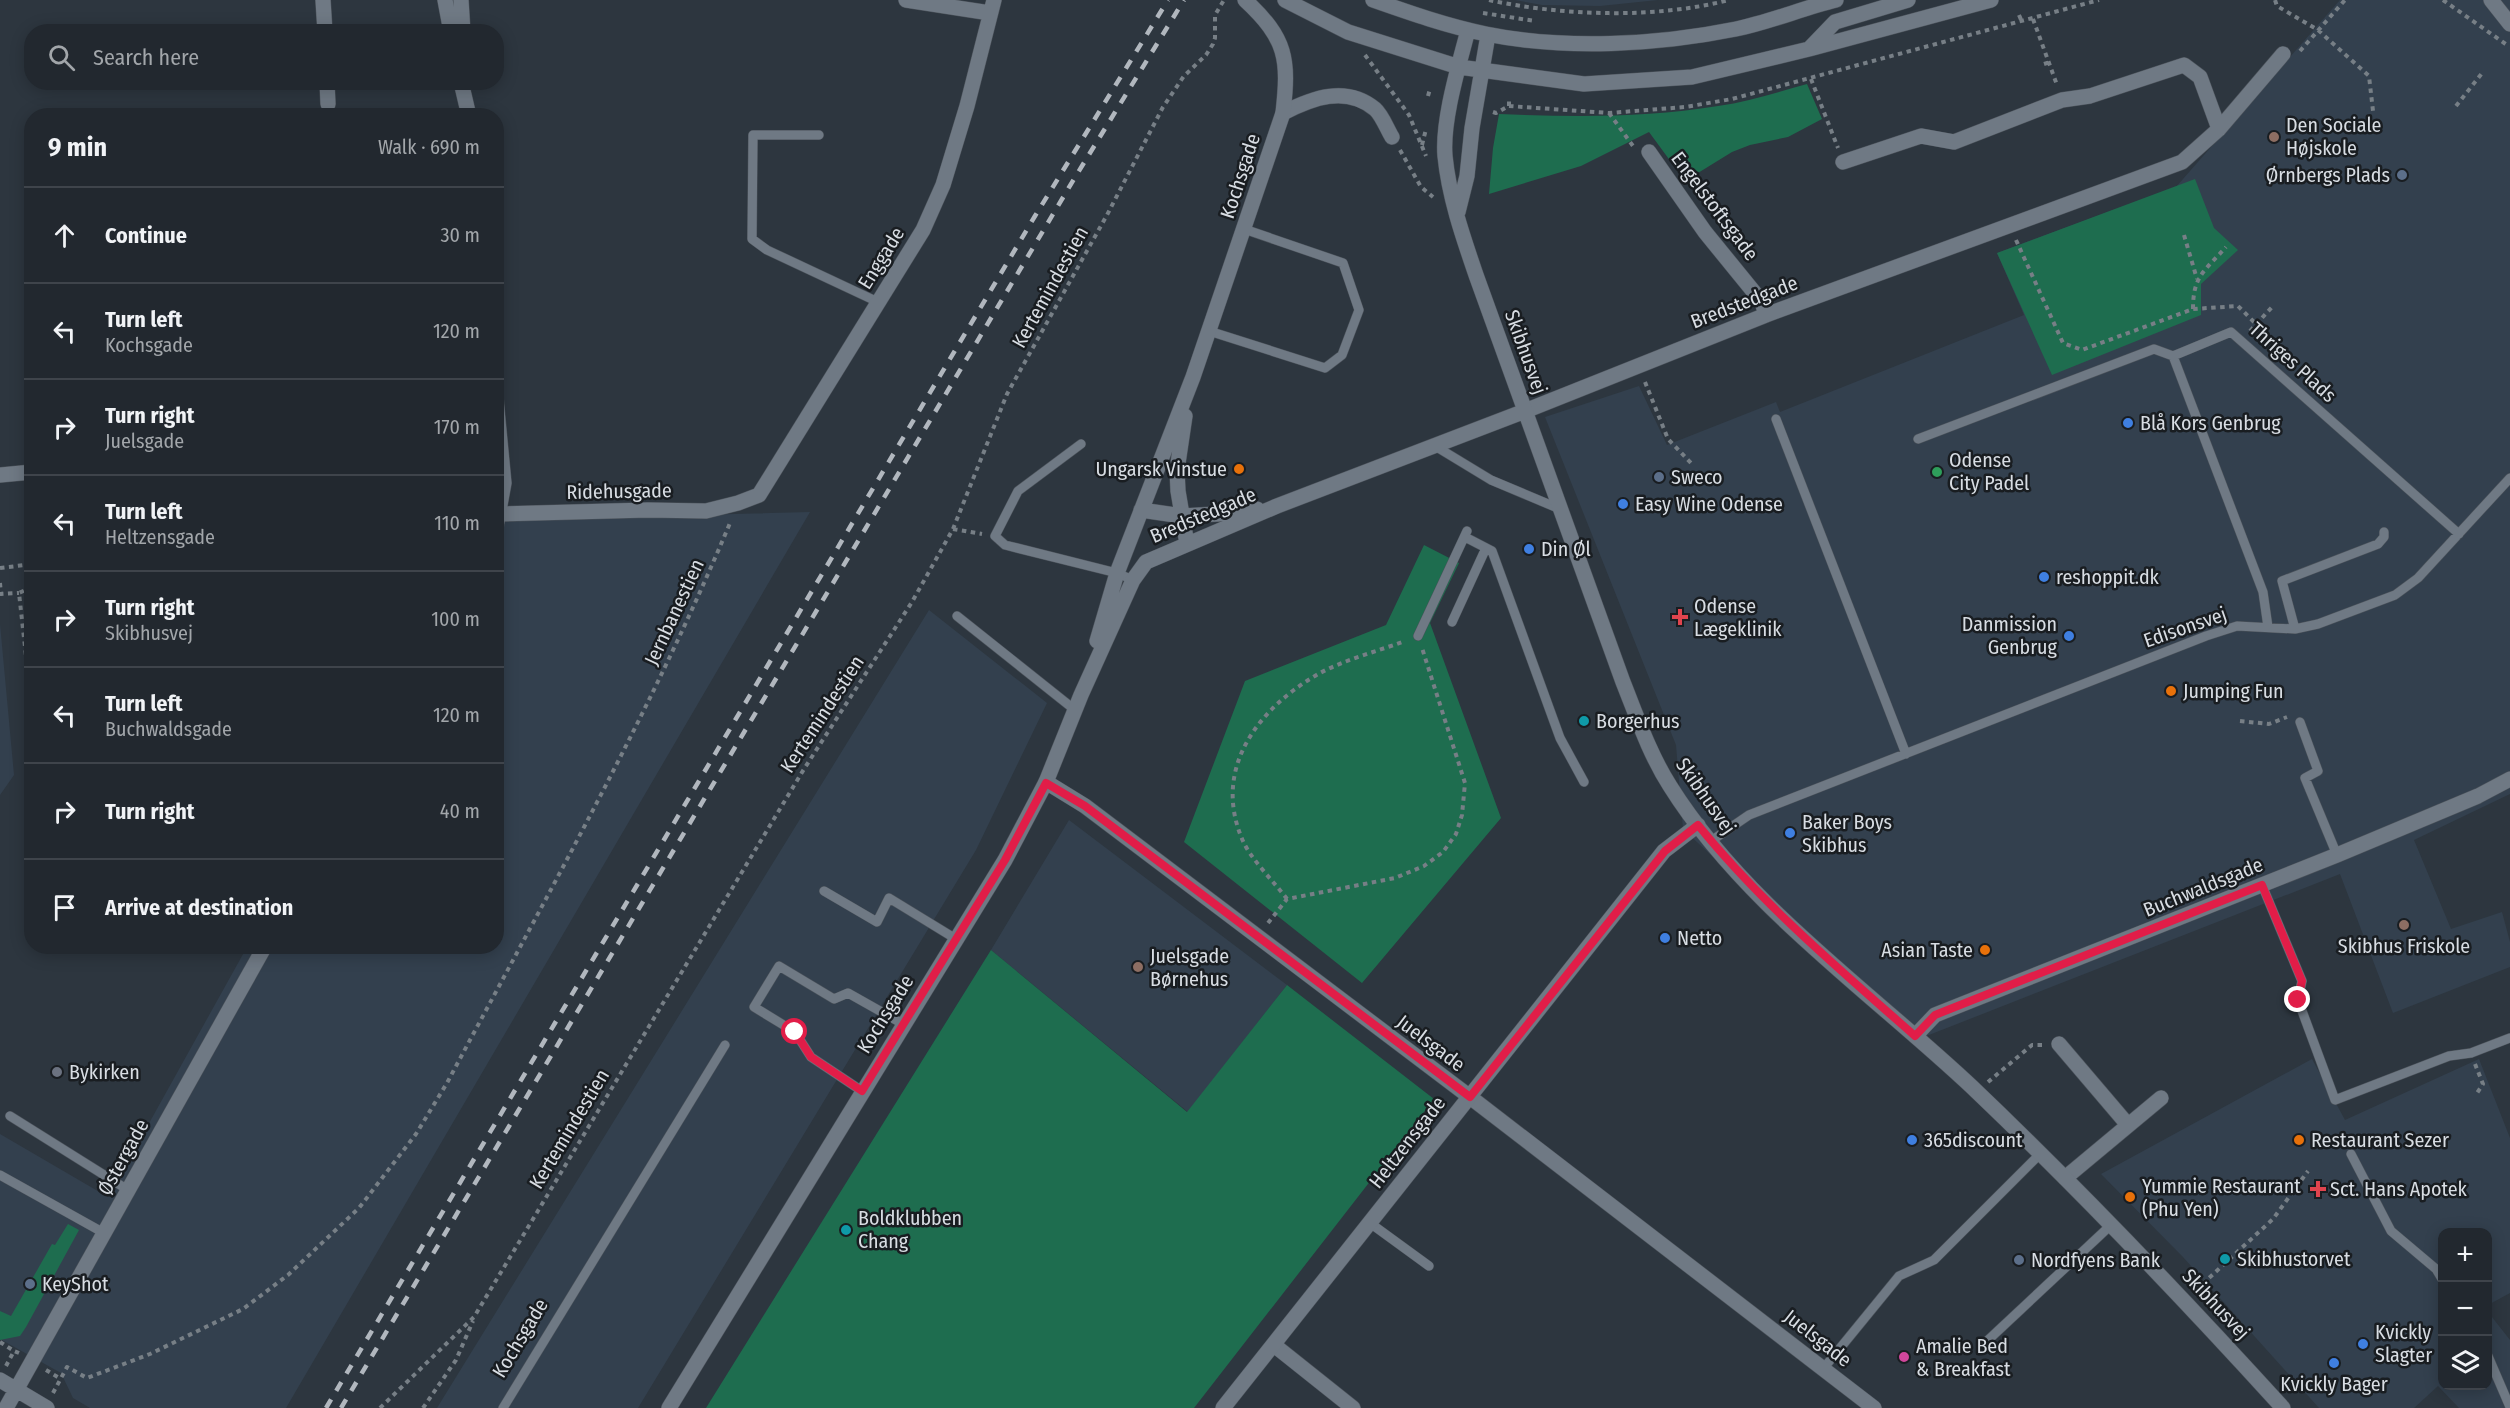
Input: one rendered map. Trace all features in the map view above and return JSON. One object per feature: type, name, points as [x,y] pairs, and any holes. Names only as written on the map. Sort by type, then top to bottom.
[{"type":"street","points":[[323,0],[324,24]]},
{"type":"street","points":[[445,0],[450,24]]},
{"type":"street","points":[[461,0],[462,24]]},
{"type":"street","points":[[906,0],[992,6]]},
{"type":"street","name":"Kochsgade","points":[[1081,695],[1117,573],[1193,377],[1283,113],[1287,76],[1282,51],[1271,28],[1245,0]]},
{"type":"street","points":[[1285,0],[1348,32],[1459,66],[1584,84],[1692,77],[1809,50],[1949,5],[1985,1]]},
{"type":"street","points":[[1373,0],[1419,17],[1488,35],[1572,42],[1635,43],[1686,38],[1739,28],[1836,0]]},
{"type":"street","points":[[1809,50],[1835,22],[1908,0]]},
{"type":"street","points":[[2491,0],[2510,24]]},
{"type":"street","name":"Enggade","points":[[738,503],[759,495],[923,230],[943,185],[967,106],[992,6]]},
{"type":"street","name":"Skibhusvej","points":[[1468,30],[1450,102],[1445,154],[1457,217],[1560,509],[1643,733],[1669,786],[1711,841],[1795,930],[1915,1036],[2041,1153],[2185,1300],[2283,1408]]},
{"type":"street","points":[[1457,217],[1467,176],[1472,128],[1488,35]]},
{"type":"street","name":"Bredstedgade","points":[[1146,562],[1277,506],[1436,446],[1766,315],[2182,162],[2219,129],[2283,54]]},
{"type":"street","points":[[1840,155],[1921,136],[1954,142],[2062,100],[2090,96],[2184,65],[2200,77],[2219,129]]},
{"type":"street","points":[[327,90],[328,104]]},
{"type":"street","points":[[463,90],[467,108]]},
{"type":"street","points":[[1283,113],[1308,100],[1334,95],[1355,98],[1376,110],[1392,137]]},
{"type":"street","name":"Engelstoftsgade","points":[[1649,152],[1705,232],[1762,302],[1766,315]]},
{"type":"street","name":"Kochsgade","points":[[1187,544],[1177,470],[1193,377]]},
{"type":"street","points":[[0,475],[24,473]]},
{"type":"street","name":"Ridehusgade","points":[[504,520],[648,510],[706,511],[738,503]]},
{"type":"street","name":"Bredstedgade","points":[[1141,510],[1182,516],[1277,506]]},
{"type":"street","points":[[1127,546],[1146,562]]},
{"type":"street","name":"Kochsgade","points":[[669,1408],[1005,860],[1046,783],[1081,695],[1133,580],[1146,562]]},
{"type":"street","name":"Buchwaldsgade","points":[[1915,1036],[1935,1015],[2337,855],[2478,796],[2510,779]]},
{"type":"street","name":"Juelsgade","points":[[1046,783],[1085,806],[1256,938],[1470,1097],[1874,1408]]},
{"type":"street","name":"Heltzensgade","points":[[1223,1408],[1665,851],[1698,825]]},
{"type":"street","name":"Østergade","points":[[6,1408],[261,954]]},
{"type":"street","points":[[2059,1044],[2128,1125]]},
{"type":"street","points":[[2065,1178],[2161,1098]]},
{"type":"street","points":[[1274,1345],[1353,1408]]},
{"type":"street","points":[[0,1380],[47,1408]]},
{"type":"lane","points":[[819,135],[753,135],[752,239],[767,250],[878,302]]},
{"type":"lane","points":[[1209,331],[1325,368],[1342,355],[1359,310],[1343,263],[1244,229]]},
{"type":"lane","name":"Thriges Plads","points":[[2173,356],[2231,332],[2459,534]]},
{"type":"lane","points":[[1918,439],[2154,349],[2173,356],[2263,592],[2268,627]]},
{"type":"lane","points":[[1776,419],[1906,754]]},
{"type":"lane","points":[[1081,444],[1018,491],[995,536],[1005,545],[1117,573],[1133,580]]},
{"type":"lane","points":[[1436,446],[1489,484],[1560,509]]},
{"type":"lane","name":"Edisonsvej","points":[[1711,841],[1749,815],[2206,636],[2237,626],[2295,629],[2318,624],[2395,595],[2418,578],[2510,478]]},
{"type":"lane","points":[[2295,629],[2282,582],[2378,544],[2384,537],[2384,532]]},
{"type":"lane","points":[[1418,636],[1466,534],[1492,551],[1560,738],[1584,782]]},
{"type":"lane","points":[[1452,622],[1486,548]]},
{"type":"lane","points":[[957,616],[1075,710]]},
{"type":"lane","points":[[2300,722],[2318,771],[2306,778],[2337,855]]},
{"type":"lane","points":[[2262,885],[2302,981],[2298,1000],[2335,1100],[2449,1056],[2471,1053],[2510,1038]]},
{"type":"lane","points":[[824,891],[877,922],[889,898],[956,939]]},
{"type":"lane","points":[[862,1091],[811,1057],[795,1032],[754,1007],[779,966],[834,999],[848,993],[903,1024]]},
{"type":"lane","name":"Kochsgade","points":[[502,1408],[725,1045]]},
{"type":"lane","points":[[10,1116],[128,1190]]},
{"type":"lane","points":[[1823,1369],[1899,1276],[1934,1260],[2041,1153]]},
{"type":"lane","points":[[2351,1154],[2391,1231],[2438,1272]]},
{"type":"lane","points":[[0,1175],[104,1233]]},
{"type":"lane","points":[[1370,1223],[1429,1266]]},
{"type":"lane","points":[[1986,1342],[2112,1225]]},
{"type":"lane","points":[[2492,1367],[2510,1407]]},
{"type":"path","name":"Kertemindestien","points":[[380,1408],[474,1317],[804,769],[912,602],[953,529],[1007,394],[1107,215],[1163,108],[1184,76],[1210,50],[1215,38],[1215,15],[1224,0]]},
{"type":"path","points":[[1489,0],[1521,7],[1600,13],[1676,9],[1729,0]]},
{"type":"path","points":[[1493,112],[1496,113],[1509,104],[1609,113],[1685,107],[1732,99],[2099,0]]},
{"type":"path","points":[[2275,0],[2277,6],[2318,30],[2369,76],[2373,111]]},
{"type":"path","points":[[2283,54],[2296,56],[2344,0]]},
{"type":"path","points":[[2443,0],[2507,44]]},
{"type":"path","points":[[2019,15],[2022,22]]},
{"type":"path","points":[[2033,18],[2053,69]]},
{"type":"path","points":[[1365,55],[1409,115],[1426,157]]},
{"type":"path","points":[[2044,64],[2050,62]]},
{"type":"path","points":[[2456,106],[2483,72]]},
{"type":"path","points":[[1811,79],[1840,155]]},
{"type":"path","points":[[1428,96],[1430,89]]},
{"type":"path","points":[[1609,113],[1630,145],[1649,152]]},
{"type":"path","points":[[1392,137],[1421,187],[1457,217]]},
{"type":"path","points":[[2009,226],[2063,344],[2071,348],[2082,350],[2193,309],[2238,306],[2256,324]]},
{"type":"path","points":[[2184,235],[2197,280]]},
{"type":"path","points":[[2193,309],[2193,287],[2226,247]]},
{"type":"path","points":[[2241,341],[2272,307]]},
{"type":"path","points":[[1649,391],[1668,439],[1691,463]]},
{"type":"path","name":"Jernbanestien","points":[[61,1379],[67,1368],[87,1378],[131,1361],[243,1309],[288,1275],[359,1208],[416,1134],[447,1083],[633,732],[694,609],[738,503]]},
{"type":"path","points":[[953,529],[995,536]]},
{"type":"path","points":[[0,568],[24,565]]},
{"type":"path","points":[[0,583],[0,594],[24,591]]},
{"type":"path","points":[[19,593],[24,638]]},
{"type":"path","points":[[1256,938],[1287,899],[1395,878],[1424,866],[1443,852],[1456,834],[1462,815],[1465,783],[1418,636],[1321,673],[1273,705],[1242,746],[1233,781],[1232,810],[1243,843],[1287,899]]},
{"type":"path","points":[[2240,721],[2269,724],[2288,717]]},
{"type":"path","points":[[1976,1092],[2032,1045],[2059,1044]]},
{"type":"path","points":[[2471,1053],[2483,1084],[2477,1093]]},
{"type":"path","points":[[2185,1300],[2273,1219],[2308,1171]]},
{"type":"path","points":[[423,1408],[456,1360],[474,1317]]},
{"type":"path","points":[[0,1342],[14,1351]]},
{"type":"shaded area","points":[[1515,0],[1658,0],[1600,6],[1542,5]]},
{"type":"shaded area","points":[[2340,0],[2510,0],[2510,794],[2414,840],[2451,929],[2502,912],[2510,942],[2510,967],[2393,1013],[2340,874],[1911,1042],[1683,829],[1676,745],[1545,417],[1639,386],[1667,445],[1776,402],[1780,412],[2024,315],[1997,253],[2176,187]]},
{"type":"shaded area","points":[[810,512],[286,1408],[90,1408],[73,1398],[61,1373],[0,1339],[0,1134],[108,1197],[243,954],[504,954],[504,520]]},
{"type":"shaded area","points":[[929,610],[1047,703],[976,850],[638,1408],[437,1408]]},
{"type":"shaded area","points":[[0,624],[14,775],[0,795]]},
{"type":"shaded area","name":"Juelsgade Børnehus","points":[[1069,820],[1287,985],[1188,1112],[991,950]]},
{"type":"shaded area","points":[[2312,1059],[2345,1120],[2479,1059],[2510,1138],[2510,1293],[2492,1303],[2492,1228],[2438,1228],[2438,1386],[2414,1408],[2319,1408],[2183,1257],[2101,1174]]},
{"type":"shaded area","points":[[2492,1317],[2510,1340],[2510,1408],[2459,1408],[2442,1390],[2492,1390]]},
{"type":"green space","points":[[1807,84],[1822,119],[1788,137],[1750,145],[1732,152],[1685,181],[1649,132],[1581,166],[1489,194],[1499,114],[1582,116],[1663,113],[1740,102]]},
{"type":"green space","points":[[2195,179],[2214,228],[2238,250],[2201,284],[2201,315],[2052,375],[1997,253]]},
{"type":"green space","points":[[1424,545],[1459,563],[1430,623],[1501,818],[1362,983],[1184,842],[1245,681],[1386,625]]},
{"type":"green space","points":[[991,950],[1187,1112],[1287,985],[1434,1099],[1194,1408],[706,1408]]},
{"type":"green space","points":[[68,1224],[79,1230],[26,1327],[20,1336],[0,1340],[0,1311],[11,1316],[52,1244],[55,1245]]},
{"type":"railway","points":[[326,1408],[1035,216],[1168,0]]},
{"type":"railway","points":[[341,1408],[1074,179],[1184,0]]},
{"type":"place","name":"Den Sociale Højskole","points":[[2274,137]]},
{"type":"place","name":"Ørnbergs Plads","points":[[2402,175]]},
{"type":"place","name":"Blå Kors Genbrug","points":[[2128,423]]},
{"type":"place","name":"Ungarsk Vinstue","points":[[1239,469]]},
{"type":"place","name":"Odense City Padel","points":[[1937,472]]},
{"type":"place","name":"Sweco","points":[[1659,477]]},
{"type":"place","name":"Easy Wine Odense","points":[[1623,504]]},
{"type":"place","name":"Din Øl","points":[[1529,549]]},
{"type":"place","name":"reshoppit.dk","points":[[2044,577]]},
{"type":"place","name":"Odense Lægeklinik","points":[[1680,617]]},
{"type":"place","name":"Danmission Genbrug","points":[[2069,636]]},
{"type":"place","name":"Jumping Fun","points":[[2171,691]]},
{"type":"place","name":"Borgerhus","points":[[1584,721]]},
{"type":"place","name":"Baker Boys Skibhus","points":[[1790,833]]},
{"type":"place","name":"Skibhus Friskole","points":[[2404,925]]},
{"type":"place","name":"Netto","points":[[1665,938]]},
{"type":"place","name":"Asian Taste","points":[[1985,950]]},
{"type":"place","name":"Juelsgade Børnehus","points":[[1138,967]]},
{"type":"place","name":"Bykirken","points":[[57,1072]]},
{"type":"place","name":"365discount","points":[[1912,1140]]},
{"type":"place","name":"Restaurant Sezer","points":[[2299,1140]]},
{"type":"place","name":"Sct. Hans Apotek","points":[[2318,1189]]},
{"type":"place","name":"Yummie Restaurant (Phu Yen)","points":[[2130,1197]]},
{"type":"place","name":"Boldklubben Chang","points":[[846,1230]]},
{"type":"place","name":"Skibhustorvet","points":[[2225,1259]]},
{"type":"place","name":"Nordfyens Bank","points":[[2019,1260]]},
{"type":"place","name":"KeyShot","points":[[30,1284]]},
{"type":"place","name":"Kvickly Slagter","points":[[2363,1344]]},
{"type":"place","name":"Amalie Bed & Breakfast","points":[[1904,1357]]},
{"type":"place","name":"Kvickly Bager","points":[[2334,1363]]},
{"type":"route","points":[[795,1032],[811,1057],[862,1091],[1005,860],[1046,783],[1085,806],[1256,938],[1470,1097],[1665,851],[1698,825],[1738,872],[1795,930],[1915,1036],[1935,1015],[2262,885],[2302,981],[2298,1000]]}]
